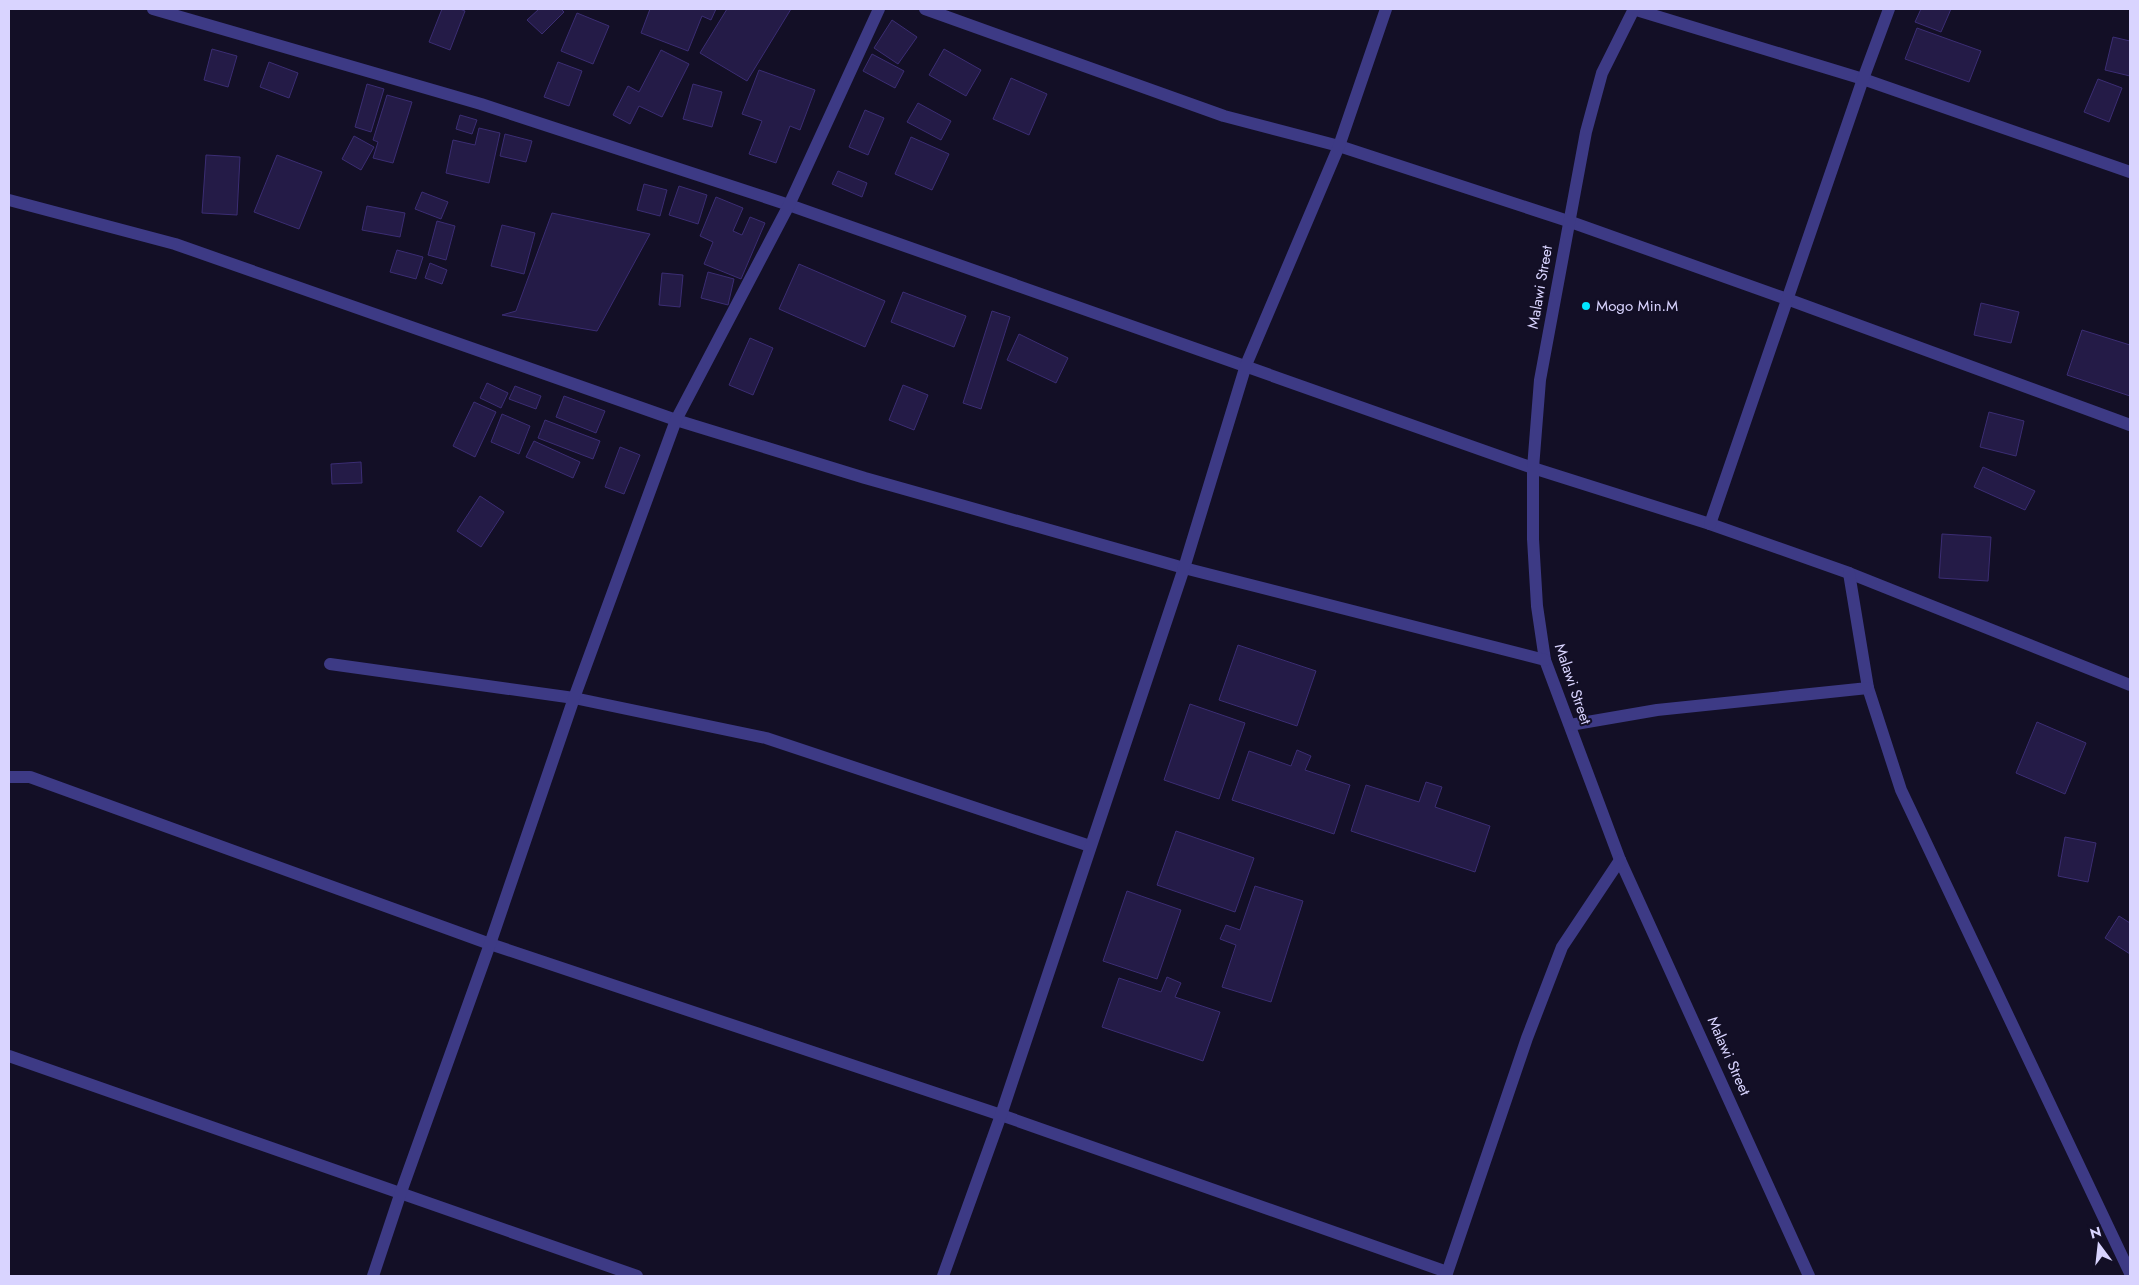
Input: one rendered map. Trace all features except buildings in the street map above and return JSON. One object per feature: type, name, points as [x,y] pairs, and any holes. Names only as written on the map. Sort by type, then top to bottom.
[{"type":"street","points":[[153,9],[481,104],[789,205],[1533,468],[1710,524],[1849,574],[2130,685]]},
{"type":"street","points":[[373,1276],[400,1192],[490,944],[574,698],[676,420],[789,205],[879,9]]},
{"type":"street","points":[[925,9],[1224,116],[1339,146],[1568,221],[1788,299],[2130,425]]},
{"type":"street","points":[[943,1276],[1000,1115],[1184,568],[1246,365],[1339,146],[1386,9]]},
{"type":"street","points":[[1634,9],[1863,79],[2130,172]]},
{"type":"street","name":"Malawi Street","points":[[1634,9],[1602,73],[1586,132],[1540,380],[1533,468],[1533,539],[1540,632],[1545,660],[1620,860],[1809,1276]]},
{"type":"street","points":[[1710,524],[1863,79],[1889,9]]},
{"type":"street","points":[[9,200],[175,244],[676,420],[874,480],[1184,568],[1545,660]]},
{"type":"street","points":[[1849,574],[1868,688],[1902,790],[2130,1273]]},
{"type":"street","points":[[330,664],[574,698],[766,738],[1090,846]]},
{"type":"street","points":[[1570,725],[1657,710],[1868,688]]},
{"type":"street","points":[[9,778],[30,777],[490,944],[1000,1115],[1446,1274],[1527,1038],[1562,947],[1620,860]]},
{"type":"street","points":[[9,1056],[637,1276]]},
{"type":"place","name":"Mogo Min.M","points":[[1586,306]]}]
